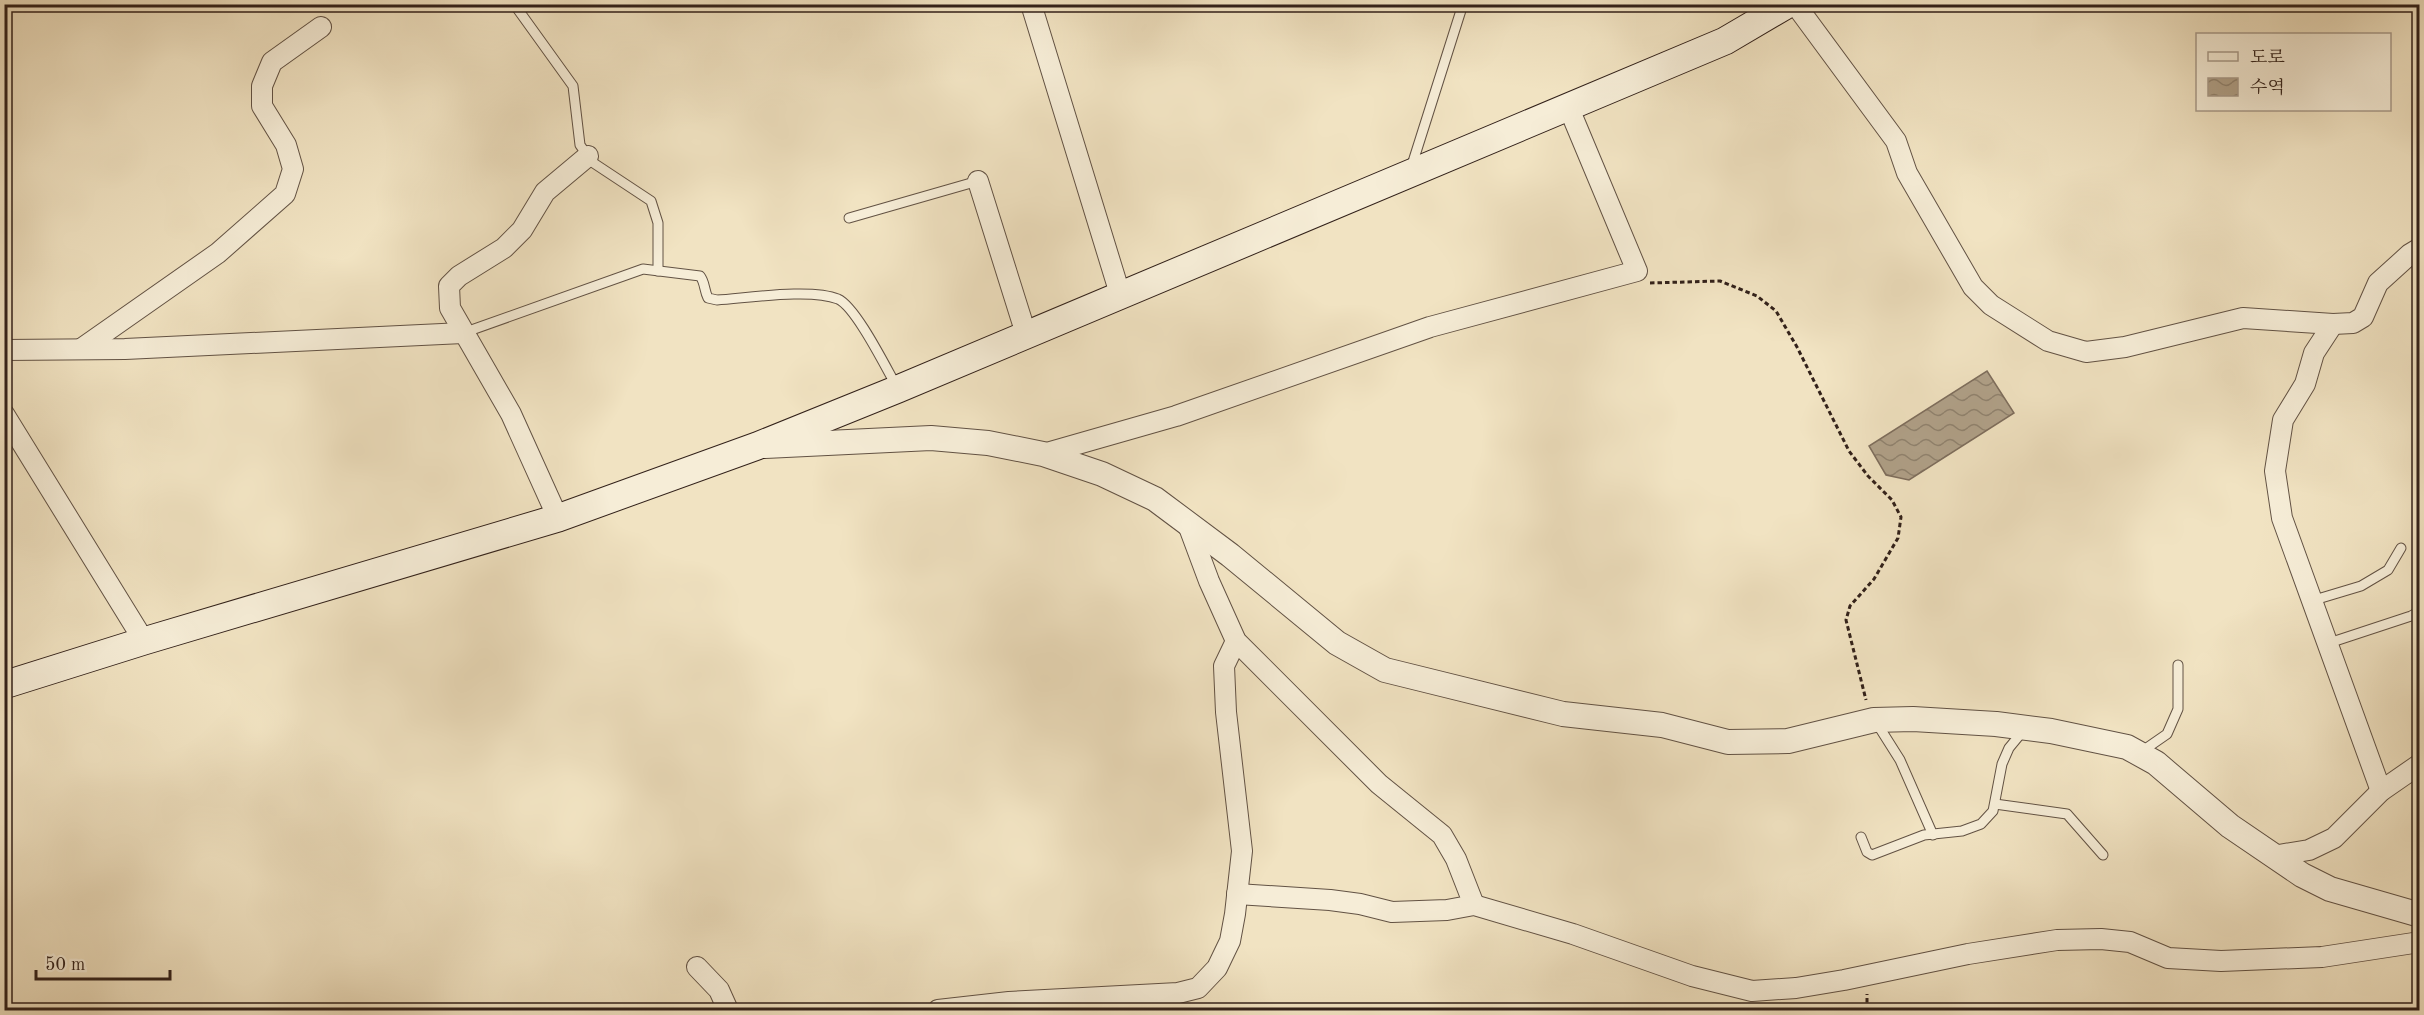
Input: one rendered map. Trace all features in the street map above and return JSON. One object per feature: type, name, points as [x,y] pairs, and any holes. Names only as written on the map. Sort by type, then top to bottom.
[{"type":"main road","points":[[4,685],[558,518],[757,446],[898,389],[1725,41],[1788,4]]},
{"type":"street","points":[[1031,4],[1120,294]]},
{"type":"street","points":[[1795,4],[1896,141],[1907,172],[1973,287],[1991,305],[2048,341],[2086,352],[2125,347],[2243,318],[2333,324],[2352,323],[2364,317],[2378,283],[2420,248]]},
{"type":"street","points":[[81,349],[218,253],[285,194],[293,169],[286,145],[262,106],[262,87],[272,62],[321,27]]},
{"type":"street","points":[[1043,453],[1176,416],[1430,327],[1637,271],[1568,106]]},
{"type":"street","points":[[558,518],[511,414],[450,308],[449,286],[459,276],[504,248],[522,231],[545,192],[588,156]]},
{"type":"street","points":[[978,181],[1026,334]]},
{"type":"street","points":[[2333,324],[2314,353],[2305,384],[2283,420],[2275,471],[2282,518],[2381,791]]},
{"type":"street","points":[[4,350],[81,349],[463,333]]},
{"type":"street","points":[[5,417],[144,641]]},
{"type":"street","points":[[757,446],[931,438],[1043,453],[1102,474],[1155,499],[1187,522],[1337,643],[1384,670],[1563,714],[1662,725],[1728,742],[1788,741],[1874,720],[1913,719],[2026,728],[2127,747],[2156,763],[2230,826],[2302,875],[2330,889],[2420,915]]},
{"type":"street","points":[[1187,522],[1209,581],[1236,641],[1379,784],[1442,835],[1456,859],[1474,905]]},
{"type":"street","points":[[938,1011],[1009,1002],[1097,1004],[1178,993],[1198,988],[1217,968],[1230,941],[1242,851],[1226,712],[1224,666],[1236,641]]},
{"type":"street","points":[[2273,855],[2309,850],[2334,838],[2381,791],[2420,764]]},
{"type":"street","points":[[1237,894],[1330,900],[1392,912],[1447,910],[1474,905],[1573,934],[1692,976],[1752,991],[1796,988],[1834,982],[1968,954],[2057,940],[2101,939],[2130,942],[2168,958],[2221,961],[2322,957],[2420,942]]},
{"type":"street","points":[[697,967],[718,990],[728,1011]]},
{"type":"lane","points":[[514,4],[573,86],[580,145],[592,162],[651,201],[658,223],[658,271]]},
{"type":"lane","points":[[1409,175],[1462,4]]},
{"type":"lane","points":[[849,218],[978,181]]},
{"type":"lane","points":[[463,333],[643,269],[700,276],[704,281],[708,298],[717,300],[812,294],[839,299],[856,316],[898,389]]},
{"type":"lane","points":[[2311,601],[2361,586],[2388,570],[2401,548]]},
{"type":"lane","points":[[2326,644],[2420,611]]},
{"type":"lane","points":[[2139,753],[2167,734],[2178,709],[2178,665]]},
{"type":"lane","points":[[1874,720],[1900,760],[1933,835]]},
{"type":"lane","points":[[1861,837],[1868,852],[1872,855],[1924,835],[1962,831],[1981,824],[1993,811],[2002,764],[2009,748],[2026,728]]},
{"type":"lane","points":[[1995,804],[2067,814],[2103,855]]},
{"type":"path","points":[[1637,271],[1646,284],[1720,281],[1757,296],[1776,311],[1797,346],[1849,451],[1868,476],[1892,500],[1901,517],[1898,538],[1874,579],[1850,606],[1846,620],[1867,703],[1874,720]]},
{"type":"water","points":[[1987,371],[2014,413],[1909,480],[1886,475],[1869,446]]}]
